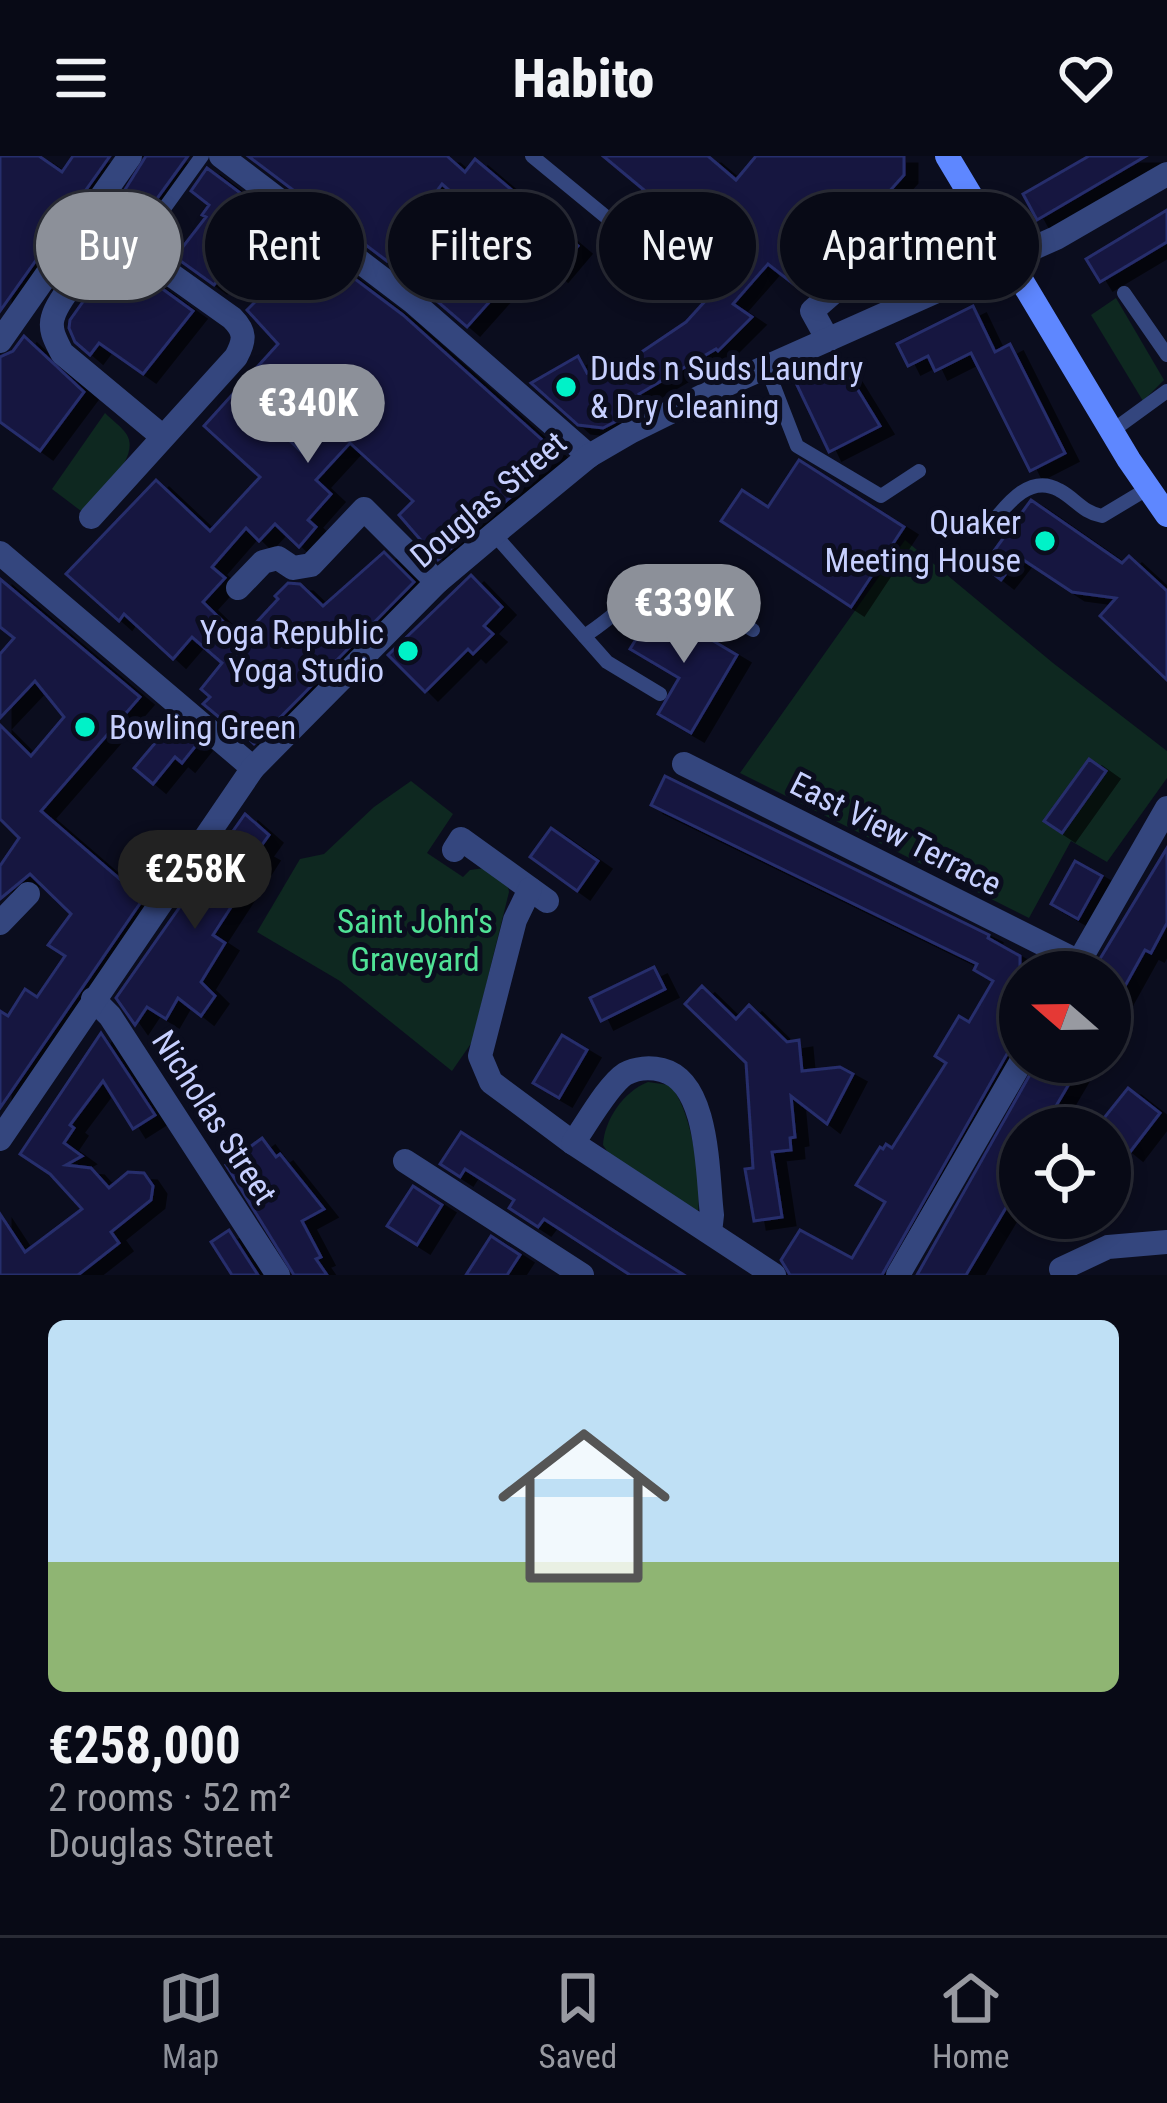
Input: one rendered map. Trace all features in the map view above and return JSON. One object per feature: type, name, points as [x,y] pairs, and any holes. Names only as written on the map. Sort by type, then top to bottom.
[{"type":"street","points":[[0,340],[9,307],[130,156]]},
{"type":"street","points":[[220,156],[413,302],[589,456]]},
{"type":"street","points":[[947,156],[968,192]]},
{"type":"street","name":"Douglas Street","points":[[1039,246],[1167,174]]},
{"type":"street","points":[[91,518],[236,357],[244,341],[232,318],[181,281]]},
{"type":"street","points":[[63,300],[53,335],[62,353],[164,437]]},
{"type":"street","points":[[824,300],[812,310],[828,340]]},
{"type":"street","name":"Douglas Street","points":[[0,1139],[254,768],[437,582],[589,456],[766,366],[918,300]]},
{"type":"street","points":[[1033,300],[1167,514]]},
{"type":"street","points":[[238,587],[270,559],[278,558],[293,568],[311,565],[364,509],[437,582]]},
{"type":"street","points":[[0,553],[254,768]]},
{"type":"street","name":"East View Terrace","points":[[684,764],[1045,951]]},
{"type":"street","points":[[1085,951],[1167,808]]},
{"type":"street","points":[[454,850],[461,839],[538,895],[514,920],[480,1056],[491,1082],[774,1275]]},
{"type":"street","points":[[0,922],[28,894]]},
{"type":"street","name":"Nicholas Street","points":[[93,999],[110,1016],[278,1275]]},
{"type":"street","points":[[573,1142],[626,1074],[651,1069],[679,1078],[698,1106],[712,1215],[710,1233]]},
{"type":"street","points":[[898,1275],[1009,1083]]},
{"type":"street","points":[[405,1161],[582,1275]]},
{"type":"street","points":[[1060,1269],[1108,1247],[1167,1242]]},
{"type":"lane","points":[[176,192],[202,156]]},
{"type":"lane","points":[[532,156],[599,211]]},
{"type":"lane","points":[[1124,293],[1167,355]]},
{"type":"lane","points":[[766,366],[797,446],[880,496],[919,471]]},
{"type":"lane","points":[[1112,431],[1167,391]]},
{"type":"lane","points":[[986,530],[1029,488],[1053,487],[1088,513],[1102,516],[1148,488]]},
{"type":"lane","points":[[494,534],[607,662],[660,694]]},
{"type":"lane","points":[[584,637],[644,592],[672,586],[753,630]]},
{"type":"green space","points":[[1116,298],[1164,380],[1143,401],[1091,315]]},
{"type":"green space","points":[[105,413],[127,435],[128,455],[81,511],[52,489]]},
{"type":"green space","points":[[905,540],[1167,751],[1167,778],[1107,862],[1071,841],[1029,918],[740,773]]},
{"type":"green space","name":"Saint John's Graveyard","points":[[411,781],[453,814],[427,853],[463,877],[470,870],[485,868],[508,885],[509,892],[472,1042],[452,1071],[340,981],[257,932],[300,859],[324,854],[374,807]]},
{"type":"green space","points":[[648,1082],[669,1085],[683,1109],[696,1164],[698,1211],[611,1157],[603,1145],[617,1108]]},
{"type":"building","points":[[0,156],[39,156],[62,172],[73,156],[110,156],[84,192],[36,192],[36,260],[0,311]]},
{"type":"building","points":[[146,156],[188,156],[162,192],[124,192]]},
{"type":"building","points":[[248,156],[447,156],[465,172],[475,159],[514,192],[451,192],[442,184],[436,192],[388,192],[387,261],[364,244],[364,192],[296,192]]},
{"type":"building","points":[[603,156],[708,156],[736,180],[756,156],[904,156],[904,175],[889,192],[780,192],[780,273],[768,264],[756,278],[756,192],[644,190]]},
{"type":"building","points":[[1089,156],[1146,156],[1039,219],[1039,192],[1026,192]]},
{"type":"building","points":[[207,168],[239,192],[205,192],[205,202],[191,191]]},
{"type":"building","points":[[1167,210],[1167,242],[1100,282],[1086,259]]},
{"type":"building","points":[[205,218],[205,279],[181,261],[181,249]]},
{"type":"building","points":[[364,286],[559,455],[438,560],[399,515],[413,501],[350,443],[316,480],[331,494],[308,520],[316,527],[299,547],[275,524],[259,541],[246,528],[212,567],[225,578],[203,602],[241,639],[288,583],[300,584],[323,606],[384,552],[414,582],[254,744],[223,714],[220,718],[203,704],[210,697],[201,689],[222,663],[192,637],[173,659],[124,614],[119,621],[66,574],[156,480],[210,531],[260,477],[204,426],[278,344],[247,310],[257,300],[364,300]],"holes":[[[309,372],[348,407],[304,454],[267,419]]]},
{"type":"building","points":[[84,300],[178,300],[193,311],[143,374],[99,343],[90,355],[75,342],[70,320]]},
{"type":"building","points":[[436,300],[491,300],[467,327]]},
{"type":"building","points":[[706,300],[736,300],[733,304],[752,317],[718,351],[639,394],[646,406],[603,428],[578,425],[531,383],[578,356],[587,373],[592,369],[600,380],[686,322]]},
{"type":"building","points":[[973,306],[995,352],[1010,344],[1065,453],[1030,471],[971,353],[935,371],[928,356],[908,366],[897,344]]},
{"type":"building","points":[[24,336],[84,392],[40,451],[0,422],[0,357],[13,351]]},
{"type":"building","points":[[842,364],[880,426],[829,452],[796,383]]},
{"type":"building","points":[[799,460],[904,527],[851,607],[721,521],[742,490],[768,507]]},
{"type":"building","points":[[1031,500],[1122,563],[1129,556],[1167,591],[1167,680],[1100,616],[1116,598],[1072,592],[1019,557],[1001,580],[983,566]]},
{"type":"building","points":[[471,575],[502,607],[484,626],[493,634],[473,654],[468,649],[425,692],[388,655]]},
{"type":"building","points":[[0,579],[140,697],[41,811],[143,899],[0,1108],[0,1011],[8,1016],[25,989],[37,997],[65,956],[48,945],[71,914],[30,874],[0,899],[0,866],[19,838],[0,819],[0,725],[31,756],[64,717],[35,681],[0,718],[0,654],[14,638],[0,627]]},
{"type":"building","points":[[656,607],[737,655],[691,733],[658,714],[679,678],[630,649]]},
{"type":"building","points":[[172,723],[198,743],[182,763],[175,757],[153,784],[134,768]]},
{"type":"building","points":[[1089,759],[1106,771],[1062,833],[1044,821]]},
{"type":"building","points":[[665,776],[989,935],[1011,951],[999,951],[999,1068],[882,1275],[790,1275],[781,1260],[800,1230],[852,1258],[885,1202],[856,1185],[880,1147],[892,1148],[946,1063],[935,1056],[959,1016],[969,1022],[993,981],[974,970],[977,964],[651,805]]},
{"type":"building","points":[[245,814],[269,835],[259,849],[266,853],[213,935],[225,943],[201,982],[215,996],[201,1016],[178,998],[166,1019],[147,1007],[135,1025],[116,998]]},
{"type":"building","points":[[551,828],[598,861],[577,891],[530,857]]},
{"type":"building","points":[[1167,848],[1167,923],[1151,953],[1145,950],[1131,975],[1131,951],[1105,951]]},
{"type":"building","points":[[1075,861],[1102,876],[1078,919],[1051,904]]},
{"type":"building","points":[[654,967],[665,989],[601,1021],[590,998]]},
{"type":"building","points":[[702,986],[736,1019],[749,1005],[787,1042],[799,1040],[802,1071],[840,1067],[853,1074],[827,1124],[791,1096],[795,1137],[790,1138],[791,1150],[772,1152],[782,1217],[754,1221],[745,1169],[753,1168],[746,1063],[685,1004]]},
{"type":"building","points":[[101,1033],[155,1115],[133,1129],[103,1081],[70,1125],[74,1128],[64,1143],[82,1156],[66,1165],[91,1168],[109,1188],[128,1172],[144,1173],[153,1186],[151,1200],[111,1232],[119,1243],[78,1275],[0,1275],[0,1214],[25,1252],[82,1209],[50,1174],[20,1154]]},
{"type":"building","points":[[562,1035],[587,1050],[559,1098],[533,1083]]},
{"type":"building","points":[[1025,1083],[1070,1083],[1055,1107],[1012,1107]]},
{"type":"building","points":[[1128,1088],[1160,1113],[1131,1151],[1131,1107],[1113,1107]]},
{"type":"building","points":[[999,1129],[999,1220],[966,1275],[917,1275]]},
{"type":"building","points":[[461,1132],[684,1275],[630,1275],[544,1219],[538,1227],[509,1208],[514,1200],[465,1169],[460,1177],[440,1164]]},
{"type":"building","points":[[262,1138],[324,1209],[302,1221],[327,1275],[294,1275],[226,1165]]},
{"type":"building","points":[[413,1186],[442,1205],[417,1245],[387,1226]]},
{"type":"building","points":[[229,1230],[258,1275],[232,1275],[211,1242]]},
{"type":"building","points":[[491,1236],[520,1255],[507,1275],[466,1275]]},
{"type":"place","name":"Duds n Suds Laundry & Dry Cleaning","points":[[566,387]]},
{"type":"place","name":"Quaker Meeting House","points":[[1045,541]]},
{"type":"place","name":"Yoga Republic Yoga Studio","points":[[408,651]]},
{"type":"place","name":"Bowling Green","points":[[85,727]]}]
